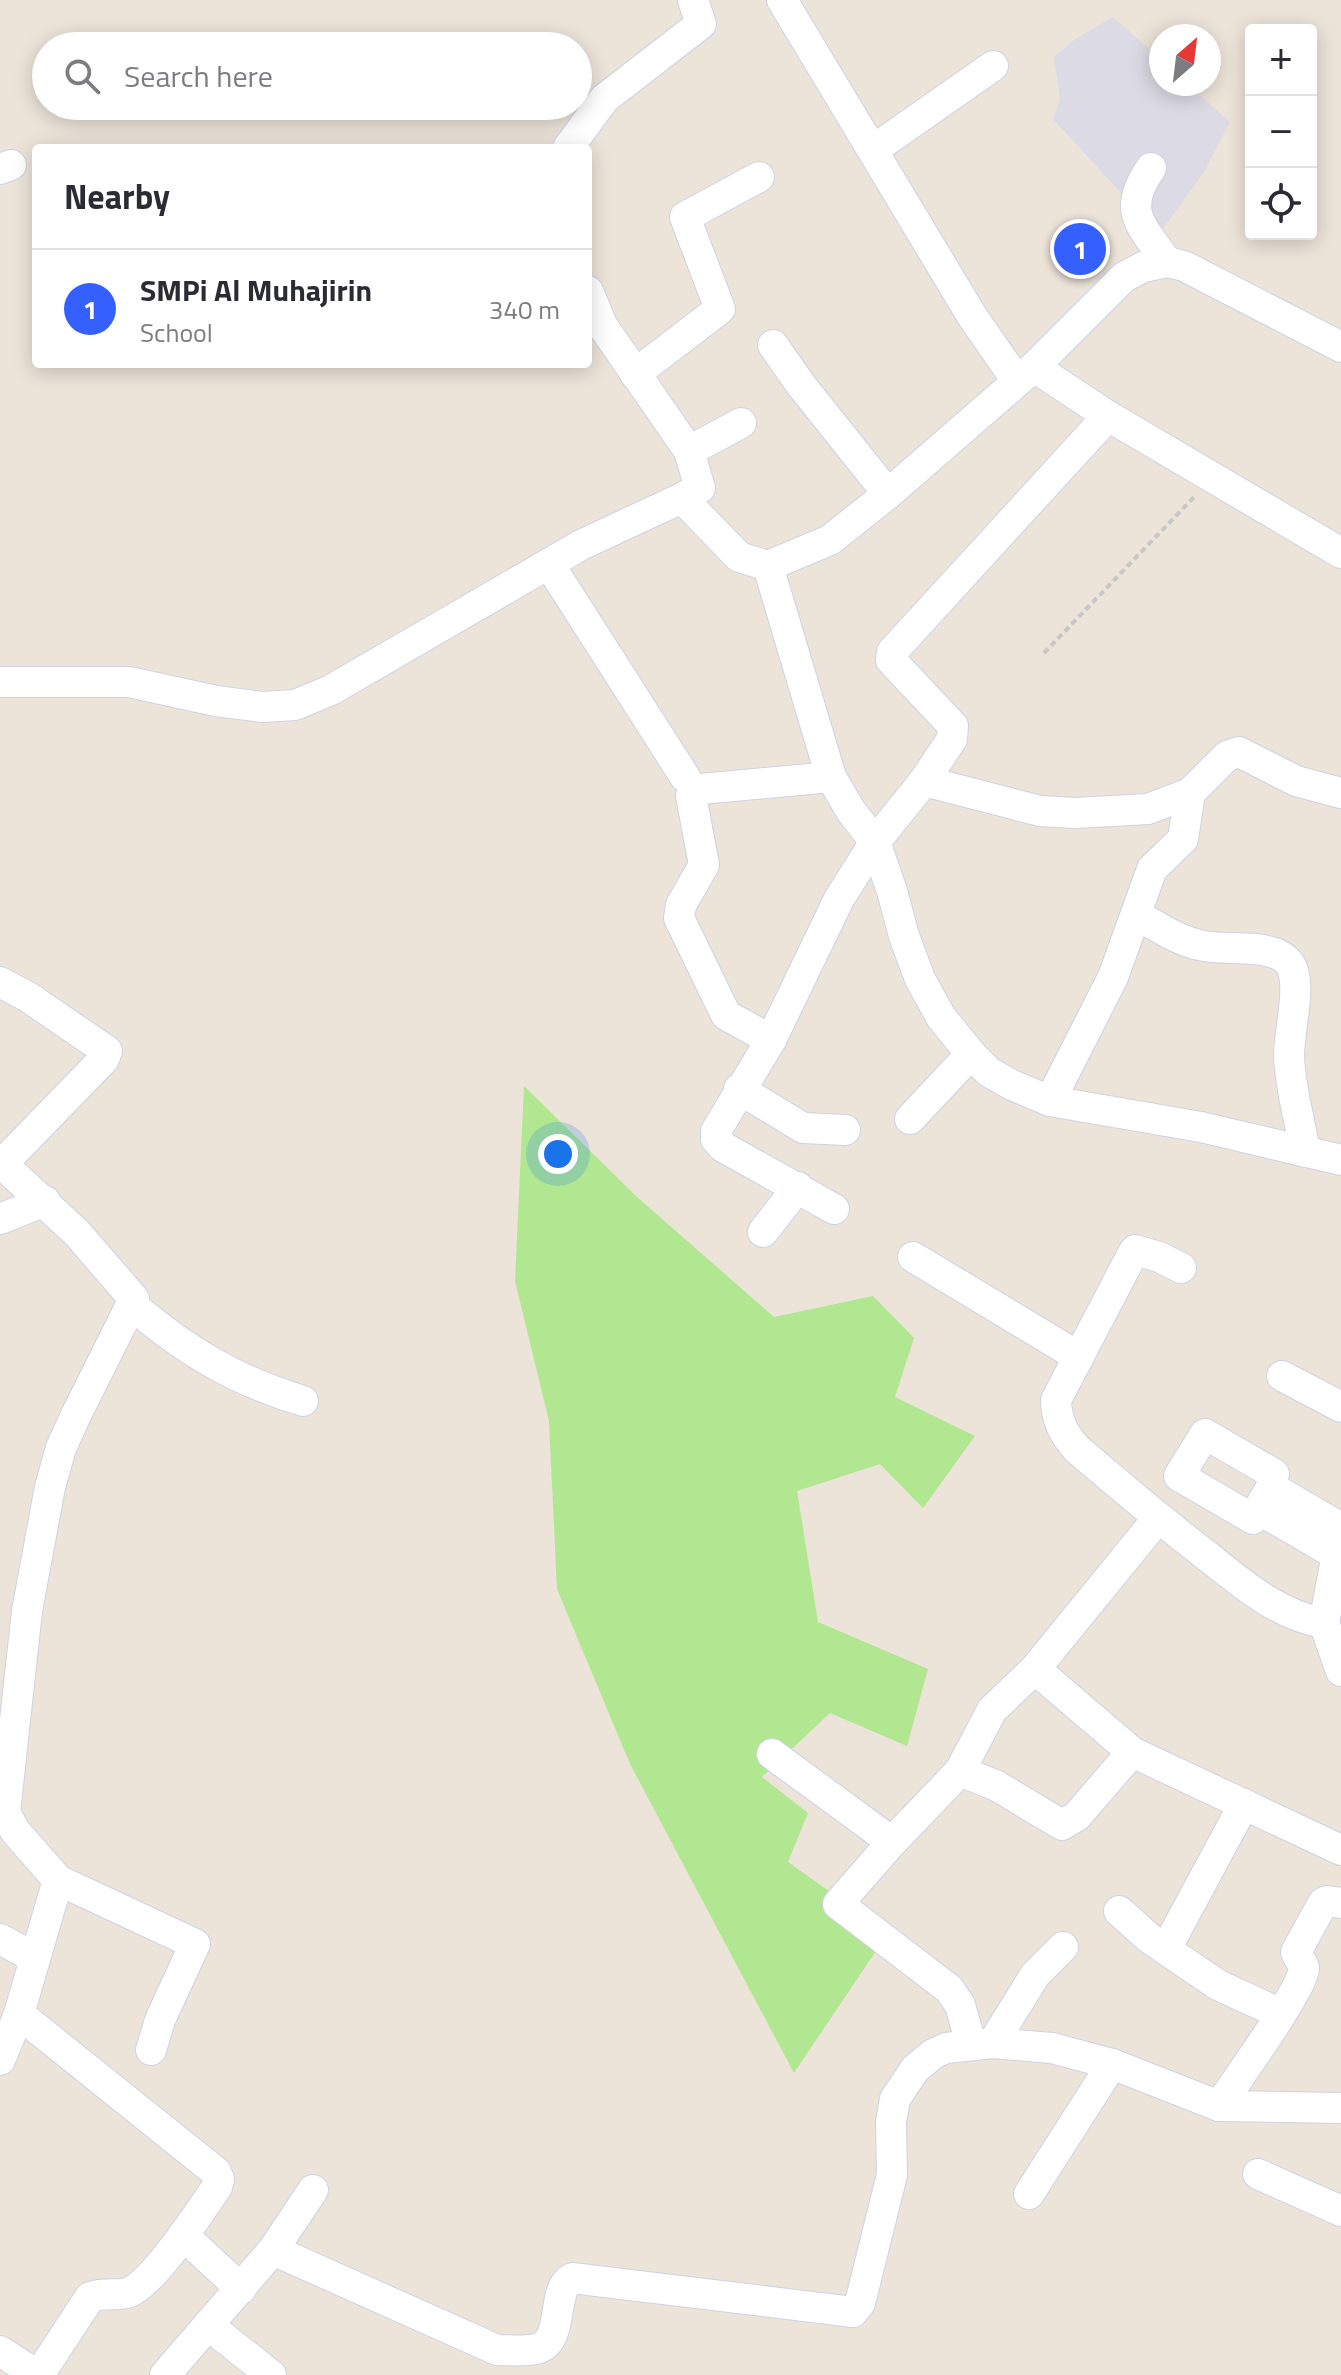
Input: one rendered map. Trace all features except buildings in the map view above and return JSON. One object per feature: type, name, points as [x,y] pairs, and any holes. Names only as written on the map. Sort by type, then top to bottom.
[{"type":"street","points":[[592,115],[604,99],[701,24],[693,0]]},
{"type":"street","points":[[782,0],[972,316],[1026,374],[1108,416],[1341,553]]},
{"type":"street","points":[[873,150],[993,66]]},
{"type":"street","points":[[571,144],[589,120]]},
{"type":"street","points":[[1151,168],[1135,199],[1135,213],[1167,262]]},
{"type":"street","points":[[635,374],[720,309],[685,217],[759,177]]},
{"type":"street","points":[[682,498],[739,557],[768,566],[830,540],[1026,374],[1124,277],[1143,267],[1167,262],[1184,266],[1341,347]]},
{"type":"street","points":[[0,682],[129,682],[216,701],[263,707],[295,705],[331,690],[581,545],[700,488],[689,451],[602,325],[592,301]]},
{"type":"street","points":[[773,345],[888,494]]},
{"type":"street","points":[[834,1209],[723,1147],[716,1139],[716,1131],[771,1040],[839,899],[875,842],[924,781],[955,731],[891,660],[892,652],[1108,416]]},
{"type":"street","points":[[689,451],[741,423]]},
{"type":"street","points":[[549,564],[685,777]]},
{"type":"street","points":[[768,566],[831,777],[851,811],[875,842],[920,979],[941,1017],[971,1054],[989,1072],[1050,1101],[1201,1127],[1341,1160]]},
{"type":"street","points":[[924,781],[1040,811],[1075,813],[1148,809],[1190,793],[1227,756],[1239,752],[1296,781],[1341,793]]},
{"type":"street","points":[[771,1040],[726,1015],[679,918],[681,905],[704,865],[691,796],[700,789],[831,777]]},
{"type":"street","points":[[1050,1101],[1113,977],[1152,869],[1183,839],[1190,793]]},
{"type":"street","points":[[1137,915],[1183,941],[1278,954],[1290,963],[1295,988],[1289,1060],[1305,1152]]},
{"type":"street","points":[[0,982],[28,997],[107,1051],[104,1059],[1,1163],[77,1233],[133,1296],[132,1305],[61,1448],[50,1487],[27,1611],[5,1812],[15,1831],[58,1880],[195,1944],[160,2020],[151,2050]]},
{"type":"street","points":[[910,1119],[971,1054]]},
{"type":"street","points":[[739,1089],[803,1128],[845,1130]]},
{"type":"street","points":[[763,1232],[798,1187]]},
{"type":"street","points":[[0,1219],[45,1201]]},
{"type":"street","points":[[1181,1268],[1135,1250],[1056,1400],[1064,1432],[1077,1449],[1158,1518],[1276,1607],[1304,1619],[1324,1623]]},
{"type":"street","points":[[913,1257],[1079,1357]]},
{"type":"street","points":[[132,1305],[208,1363],[260,1388],[303,1401]]},
{"type":"street","points":[[1282,1376],[1341,1407]]},
{"type":"street","points":[[1264,1498],[1340,1539],[1324,1623],[1341,1671]]},
{"type":"street","points":[[982,2044],[949,1989],[838,1904],[960,1771],[992,1710],[1035,1669],[1158,1518]]},
{"type":"street","points":[[1035,1669],[1132,1752],[1341,1850]]},
{"type":"street","points":[[960,1771],[997,1786],[1062,1825],[1077,1816],[1132,1752]]},
{"type":"street","points":[[772,1754],[892,1842]]},
{"type":"street","points":[[1166,1949],[1244,1804]]},
{"type":"street","points":[[0,2060],[19,2014],[58,1880]]},
{"type":"street","points":[[1219,2106],[1281,2014],[1304,1971],[1296,1954],[1323,1903],[1341,1903]]},
{"type":"street","points":[[1119,1911],[1149,1938],[1218,1985],[1281,2014]]},
{"type":"street","points":[[0,1939],[35,1958]]},
{"type":"street","points":[[982,2044],[1035,1975],[1063,1947]]},
{"type":"street","points":[[0,2351],[38,2375],[90,2297],[105,2293],[126,2294],[143,2284],[183,2235],[217,2187],[219,2179],[216,2172],[19,2014]]},
{"type":"street","points":[[273,2250],[492,2362],[544,2345],[556,2322],[565,2283],[572,2278],[849,2313],[857,2310],[892,2175],[891,2122],[895,2099],[907,2078],[933,2054],[946,2048],[982,2044],[1052,2048],[1112,2064],[1219,2106],[1341,2108]]},
{"type":"street","points":[[1029,2194],[1112,2064]]},
{"type":"street","points":[[1258,2174],[1341,2211]]},
{"type":"street","points":[[165,2375],[273,2250],[313,2190]]},
{"type":"street","points":[[183,2235],[241,2289]]},
{"type":"street","points":[[208,2325],[271,2375]]},
{"type":"path","points":[[1044,653],[1212,477]]},
{"type":"shaded area","points":[[1113,17],[1149,49],[1149,96],[1201,96],[1230,122],[1204,172],[1159,234],[1053,119],[1060,98],[1054,57],[1074,40]]},
{"type":"green space","points":[[524,1086],[637,1197],[774,1317],[873,1296],[914,1338],[895,1397],[975,1436],[923,1508],[880,1464],[797,1491],[818,1622],[928,1669],[907,1746],[830,1713],[762,1777],[808,1813],[788,1862],[888,1933],[794,2073],[630,1764],[557,1589],[549,1421],[515,1281]]},
{"type":"place","name":"SMPi Al Muhajirin","points":[[1080,249]]}]
